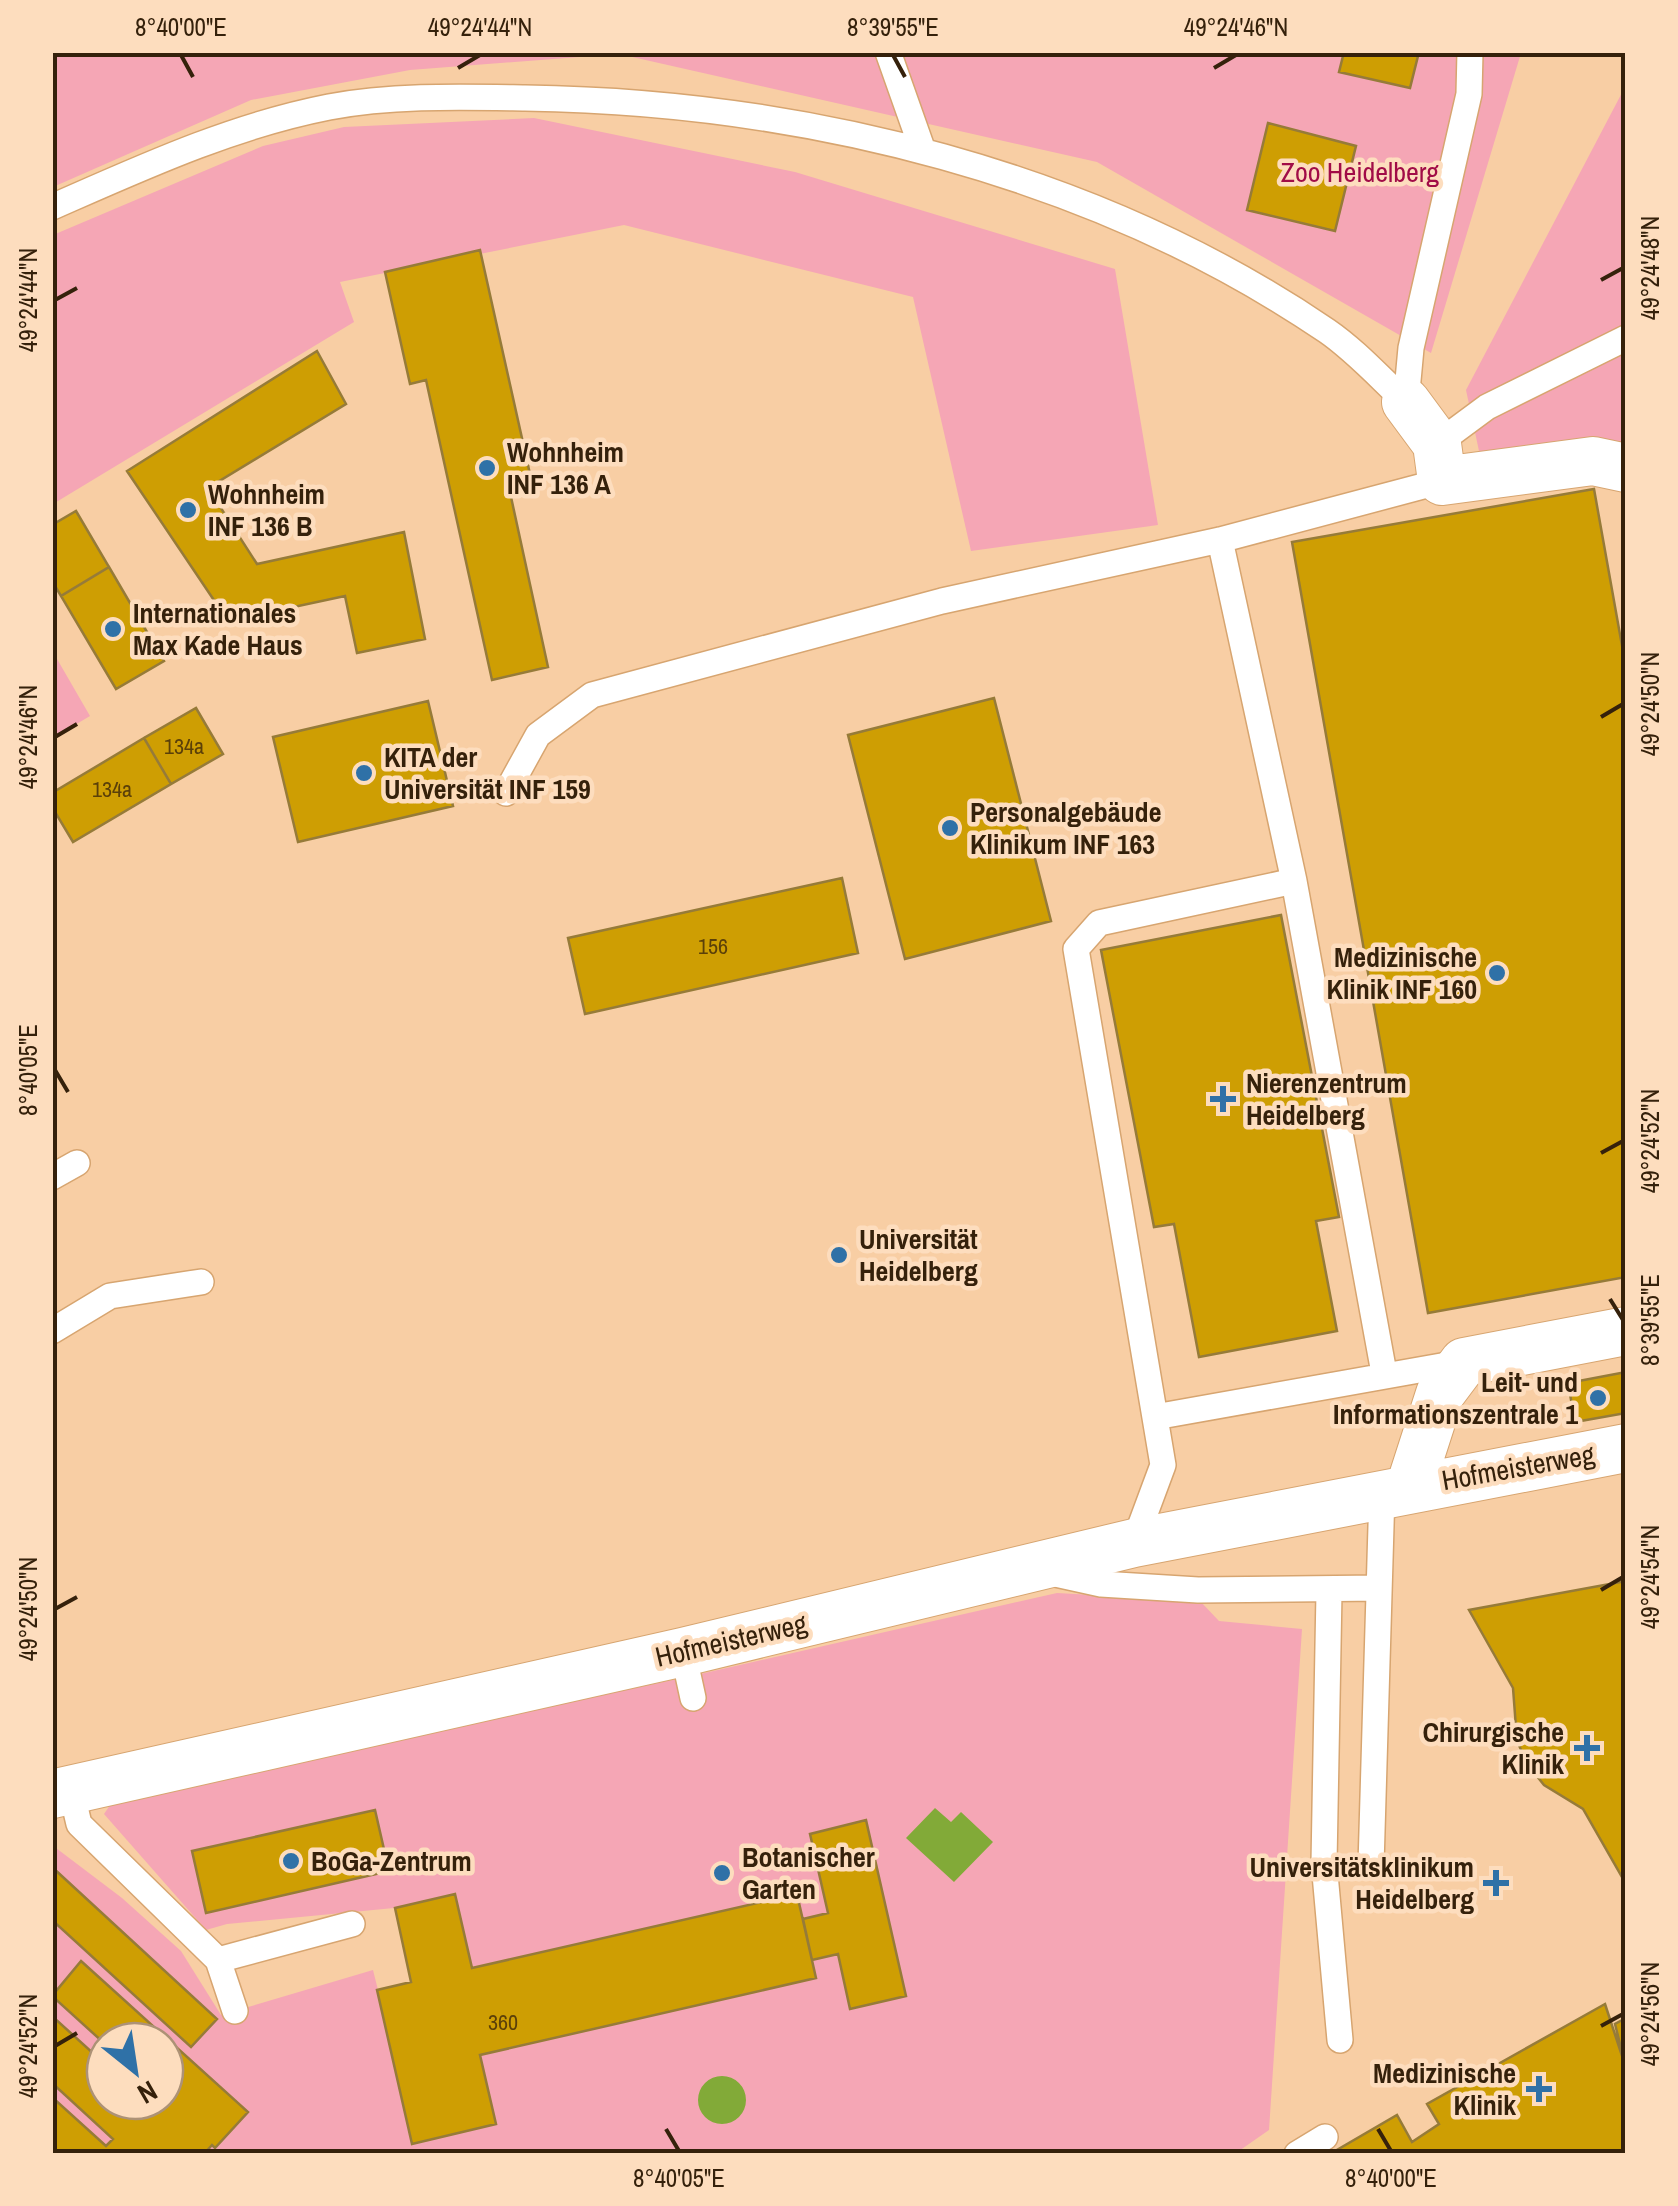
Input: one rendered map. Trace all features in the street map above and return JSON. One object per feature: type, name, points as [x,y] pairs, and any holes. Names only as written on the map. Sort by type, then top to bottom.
[{"type":"street","points":[[1406,402],[1439,462],[1593,461],[1626,468]]},
{"type":"street","points":[[1464,1362],[1626,1331]]},
{"type":"street","name":"Hofmeisterweg","points":[[1396,1489],[1440,1394],[1464,1362]]},
{"type":"street","name":"Hofmeisterweg","points":[[62,1792],[682,1652],[1134,1543],[1396,1489],[1626,1448]]},
{"type":"lane","points":[[888,52],[923,151]]},
{"type":"lane","points":[[1406,402],[1415,329],[1469,94],[1470,52]]},
{"type":"lane","points":[[52,207],[236,130],[365,102],[460,97],[603,99],[773,120],[923,151],[1125,218],[1265,292],[1330,333],[1406,402]]},
{"type":"lane","points":[[506,793],[538,735],[592,695],[942,602],[1220,540],[1439,462],[1487,407],[1626,338]]},
{"type":"lane","points":[[1220,540],[1294,881],[1384,1373]]},
{"type":"lane","points":[[1134,1543],[1163,1465],[1076,949],[1099,923],[1294,881]]},
{"type":"lane","points":[[52,1177],[77,1164]]},
{"type":"lane","points":[[52,1331],[110,1296],[201,1282]]},
{"type":"lane","points":[[1155,1418],[1384,1373],[1464,1362]]},
{"type":"lane","points":[[1371,1865],[1379,1588],[1396,1489]]},
{"type":"lane","points":[[1030,1570],[1102,1584],[1329,1592],[1379,1588]]},
{"type":"lane","points":[[1329,1592],[1324,1863],[1340,2040]]},
{"type":"lane","points":[[682,1652],[693,1698]]},
{"type":"lane","points":[[62,1792],[79,1824],[218,1960],[235,2011]]},
{"type":"lane","points":[[218,1960],[352,1924]]},
{"type":"lane","points":[[1296,2154],[1325,2138]]},
{"type":"green space","name":"Zoo Heidelberg","points":[[53,53],[1521,53],[1431,353],[1097,162],[619,54],[410,70],[251,100],[53,187]]},
{"type":"green space","points":[[1625,87],[1625,468],[1479,451],[1466,390]]},
{"type":"green space","points":[[534,118],[795,172],[1115,269],[1158,525],[971,551],[913,297],[624,225],[340,282],[354,322],[53,504],[53,235],[263,146],[344,127]]},
{"type":"green space","points":[[53,652],[90,716],[52,738]]},
{"type":"green space","name":"Botanischer Garten","points":[[1057,1593],[1200,1601],[1219,1621],[1302,1629],[1269,2130],[1236,2153],[53,2153],[52,1845],[122,1898],[181,1951],[221,2015],[373,1970],[378,1990],[411,1982],[394,1908],[227,1924],[206,1930],[104,1814],[115,1798],[687,1677]]},
{"type":"shaded area","points":[[935,1808],[951,1822],[961,1812],[993,1842],[954,1882],[906,1838]]},
{"type":"shaded area","points":[[722,2076],[739,2083],[746,2100],[739,2117],[722,2124],[705,2117],[698,2100],[705,2083]]},
{"type":"building","points":[[1344,52],[1419,52],[1410,88],[1339,72]]},
{"type":"building","points":[[1268,123],[1356,146],[1335,231],[1247,210]]},
{"type":"building","name":"Wohnheim INF 136 A","points":[[480,250],[534,492],[511,497],[548,667],[492,680],[426,380],[410,384],[385,272]]},
{"type":"building","name":"Wohnheim INF 136 B","points":[[317,351],[346,404],[208,488],[257,564],[404,532],[425,639],[357,653],[345,596],[228,621],[127,471]]},
{"type":"building","name":"Medizinische Klinik INF 160","points":[[1594,489],[1626,668],[1626,1277],[1428,1313],[1292,542]]},
{"type":"building","points":[[76,511],[109,567],[61,596],[52,581],[52,525]]},
{"type":"building","name":"Internationales Max Kade Haus","points":[[109,567],[164,661],[116,689],[61,596]]},
{"type":"building","name":"Personalgebäude Klinikum INF 163","points":[[994,698],[1051,921],[905,959],[848,735]]},
{"type":"building","name":"KITA der Universität INF 159","points":[[428,701],[453,806],[298,842],[273,737]]},
{"type":"building","points":[[196,708],[223,754],[171,784],[144,738]]},
{"type":"building","name":"Internationales Max Kade Haus","points":[[144,738],[171,784],[73,842],[52,807],[52,793]]},
{"type":"building","points":[[842,878],[858,953],[585,1014],[568,938]]},
{"type":"building","name":"Nierenzentrum Heidelberg","points":[[1281,915],[1339,1217],[1316,1221],[1337,1331],[1199,1357],[1174,1224],[1154,1227],[1101,950]]},
{"type":"building","name":"Leit- und Informationszentrale 1","points":[[1626,1372],[1626,1413],[1575,1422],[1568,1383]]},
{"type":"building","name":"Chirurgische Klinik","points":[[1626,1581],[1626,1884],[1583,1809],[1544,1785],[1528,1765],[1517,1741],[1513,1688],[1469,1610]]},
{"type":"building","name":"BoGa-Zentrum","points":[[375,1810],[389,1871],[206,1913],[192,1851]]},
{"type":"building","points":[[866,1820],[906,1996],[850,2009],[838,1954],[812,1960],[803,1919],[828,1913],[810,1834]]},
{"type":"building","points":[[52,1867],[217,2019],[191,2047],[185,2042],[185,2021],[163,2021],[52,1920]]},
{"type":"building","points":[[455,1894],[472,1968],[797,1894],[816,1978],[480,2055],[496,2124],[412,2144],[377,1990],[411,1982],[395,1908]]},
{"type":"building","points":[[81,1961],[147,2021],[85,2021],[85,2026],[52,1996]]},
{"type":"building","name":"Medizinische Klinik","points":[[1605,2004],[1626,2068],[1626,2154],[1330,2154],[1397,2115],[1412,2142],[1439,2124],[1427,2104]]},
{"type":"building","points":[[52,2016],[85,2046],[85,2113],[52,2083]]},
{"type":"building","points":[[1626,2018],[1626,2068],[1615,2024]]},
{"type":"building","points":[[185,2055],[248,2112],[215,2148],[212,2145],[204,2154],[52,2154],[52,2097],[106,2146],[113,2139],[93,2121],[185,2121]]},
{"type":"place","name":"Wohnheim INF 136 A","points":[[487,468]]},
{"type":"place","name":"Wohnheim INF 136 B","points":[[188,510]]},
{"type":"place","name":"Internationales Max Kade Haus","points":[[113,629]]},
{"type":"place","name":"KITA der Universität INF 159","points":[[364,773]]},
{"type":"place","name":"Personalgebäude Klinikum INF 163","points":[[950,828]]},
{"type":"place","name":"Medizinische Klinik INF 160","points":[[1497,973]]},
{"type":"place","name":"Nierenzentrum Heidelberg","points":[[1223,1099]]},
{"type":"place","name":"Universität Heidelberg","points":[[839,1255]]},
{"type":"place","name":"Leit- und Informationszentrale 1","points":[[1598,1398]]},
{"type":"place","name":"Chirurgische Klinik","points":[[1587,1748]]},
{"type":"place","name":"BoGa-Zentrum","points":[[291,1861]]},
{"type":"place","name":"Botanischer Garten","points":[[722,1873]]},
{"type":"place","name":"Universitätsklinikum Heidelberg","points":[[1496,1883]]},
{"type":"place","name":"Medizinische Klinik","points":[[1539,2089]]}]
